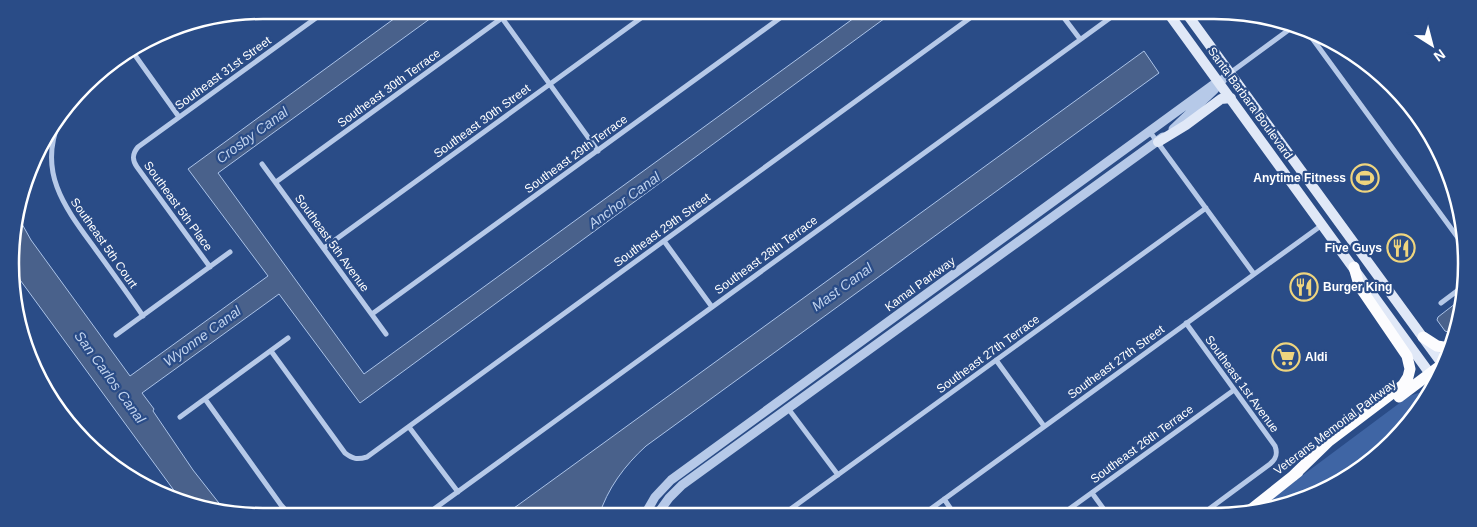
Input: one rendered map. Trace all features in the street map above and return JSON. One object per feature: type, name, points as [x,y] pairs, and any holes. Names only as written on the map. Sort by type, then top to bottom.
[{"type":"highway","points":[[1293,476],[1329,441],[1400,389],[1406,381],[1409,372],[1407,356],[1359,285],[1354,267]]},
{"type":"highway","points":[[1422,337],[1437,346],[1443,347]]},
{"type":"highway","name":"Veterans Memorial Parkway","points":[[1257,504],[1293,476],[1427,382]]},
{"type":"main road","name":"Santa Barbara Boulevard","points":[[1173,19],[1431,375]]},
{"type":"main road","name":"Santa Barbara Boulevard","points":[[1191,19],[1439,359]]},
{"type":"main road","points":[[1158,142],[1186,125],[1219,100],[1227,97],[1231,98]]},
{"type":"street","name":"Southeast 31st Street","points":[[133,155],[138,147],[315,19]]},
{"type":"street","name":"Southeast 30th Terrace","points":[[276,182],[501,19]]},
{"type":"street","points":[[503,19],[598,151]]},
{"type":"street","name":"Southeast 30th Street","points":[[324,248],[640,19]]},
{"type":"street","name":"Southeast 29th Terrace","points":[[372,314],[779,19]]},
{"type":"street","name":"Southeast 29th Street","points":[[271,351],[345,453],[352,459],[360,460],[367,457],[969,19]]},
{"type":"street","points":[[1065,19],[1080,39]]},
{"type":"street","name":"Southeast 28th Terrace","points":[[436,508],[1108,19]]},
{"type":"street","points":[[1230,73],[1288,31]]},
{"type":"street","points":[[1313,40],[1456,236]]},
{"type":"street","points":[[136,55],[180,117]]},
{"type":"street","name":"Kamal Parkway","points":[[662,508],[682,485],[1158,142],[1189,115],[1230,73]]},
{"type":"street","name":"Kamal Parkway","points":[[649,508],[655,497],[671,480],[1211,86],[1220,82]]},
{"type":"street","points":[[1150,132],[1254,274]]},
{"type":"street","name":"Southeast 5th Court","points":[[56,135],[52,149],[54,179],[64,206],[143,316]]},
{"type":"street","name":"Southeast 5th Place","points":[[133,155],[137,167],[210,267]]},
{"type":"street","name":"Southeast 5th Avenue","points":[[262,164],[386,334]]},
{"type":"street","name":"Southeast 27th Terrace","points":[[792,508],[1206,208]]},
{"type":"street","name":"Southeast 27th Street","points":[[932,508],[1323,224]]},
{"type":"street","points":[[664,241],[712,307]]},
{"type":"street","points":[[116,335],[230,252]]},
{"type":"street","points":[[1441,303],[1456,291]]},
{"type":"street","name":"Southeast 1st Avenue","points":[[1186,323],[1275,446],[1277,453],[1270,464],[1210,508]]},
{"type":"street","points":[[180,417],[288,338]]},
{"type":"street","points":[[996,360],[1044,426]]},
{"type":"street","name":"Southeast 26th Terrace","points":[[1071,508],[1234,390]]},
{"type":"street","points":[[204,399],[283,508]]},
{"type":"street","points":[[781,400],[838,475]]},
{"type":"street","points":[[409,427],[458,492]]},
{"type":"street","points":[[1092,493],[1103,508]]},
{"type":"street","points":[[944,499],[950,508]]},
{"type":"shaded area","points":[[1421,392],[1398,425],[1362,458],[1322,483],[1307,490],[1268,502],[1405,399]]},
{"type":"water","points":[[394,19],[430,19],[218,173],[364,374],[853,19],[884,19],[360,403],[279,294],[142,393],[193,470],[220,505],[175,492],[19,278],[19,247],[22,224],[31,240],[130,376],[268,276],[188,169]]},
{"type":"water","name":"Mast Canal","points":[[1144,51],[1159,73],[646,446],[618,478],[601,508],[514,508]]},
{"type":"water","points":[[1455,304],[1448,332],[1445,331],[1437,320],[1438,317]]},
{"type":"place","name":"Anytime Fitness","points":[[1365,178]]},
{"type":"place","name":"Five Guys","points":[[1401,248]]},
{"type":"place","name":"Burger King","points":[[1304,287]]},
{"type":"place","name":"Aldi","points":[[1286,357]]},
{"type":"water label","name":"Crosby Canal","points":[[252,135]]},
{"type":"water label","name":"Anchor Canal","points":[[624,200]]},
{"type":"water label","name":"Wyonne Canal","points":[[202,336]]},
{"type":"water label","name":"San Carlos Canal","points":[[110,377]]}]
